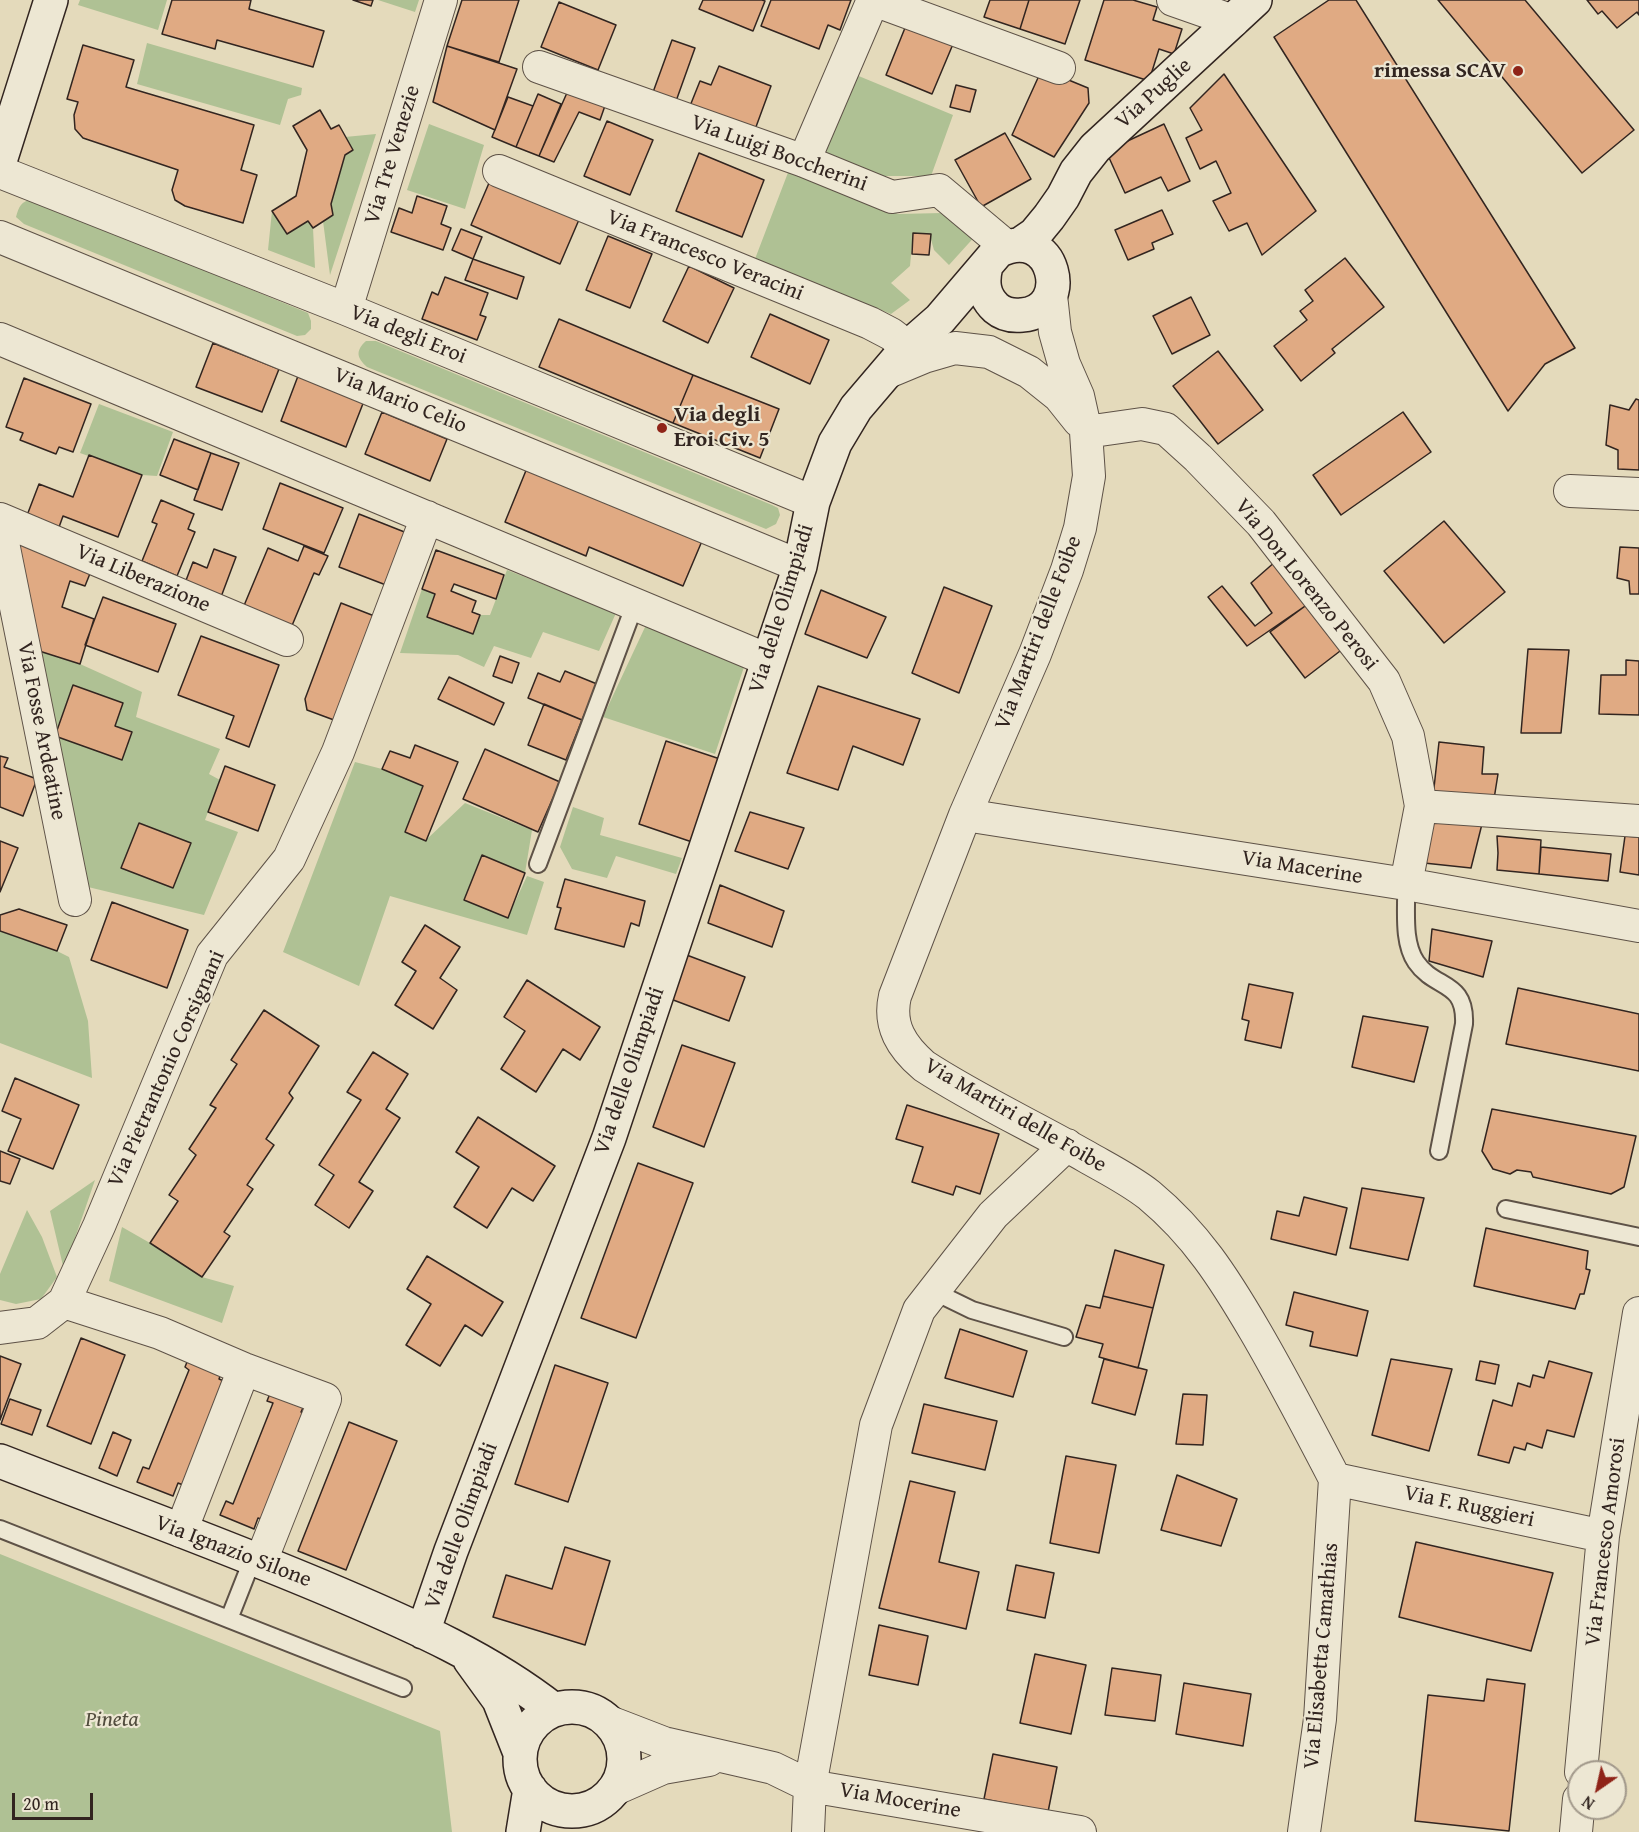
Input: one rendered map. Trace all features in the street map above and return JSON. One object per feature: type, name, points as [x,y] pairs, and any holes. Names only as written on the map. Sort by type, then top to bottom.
[{"type":"street","points":[[0,161],[51,0]]},
{"type":"street","name":"Via Tre Venezie","points":[[346,309],[441,0]]},
{"type":"street","points":[[804,161],[873,0],[1059,68]]},
{"type":"street","points":[[1173,0],[1244,10]]},
{"type":"street","name":"Via Puglie","points":[[813,502],[835,443],[856,408],[908,347],[940,319],[1004,252],[1035,234],[1049,218],[1076,172],[1095,148],[1244,10]]},
{"type":"street","name":"Via Luigi Boccherini","points":[[539,67],[804,161],[892,197],[939,190],[1004,252]]},
{"type":"street","name":"Via Francesco Veracini","points":[[499,171],[870,323],[891,334],[908,347]]},
{"type":"street","name":"Via degli Eroi","points":[[0,172],[346,309],[813,502]]},
{"type":"street","name":"Via Puglie","points":[[1052,282],[1053,243],[1063,197]]},
{"type":"street","name":"Via Mario Celio","points":[[0,237],[800,566]]},
{"type":"street","points":[[1030,247],[1040,252],[1048,260],[1052,282],[1045,304],[1027,315],[1016,316],[1001,310],[988,299],[983,277],[1004,252],[1030,247]]},
{"type":"street","name":"Via Martiri delle Foibe","points":[[1052,282],[1054,323],[1064,364],[1078,396],[1086,432],[1089,477],[1080,528],[1067,570],[1035,654],[965,815],[895,996],[893,1007],[895,1029],[907,1050],[924,1066],[1132,1183],[1182,1226],[1212,1261],[1275,1366],[1335,1479]]},
{"type":"street","name":"Via Puglie","points":[[940,319],[959,309],[975,306],[1001,310]]},
{"type":"street","name":"Via Martiri delle Foibe","points":[[1001,310],[1043,340],[1064,364]]},
{"type":"street","points":[[0,339],[768,660]]},
{"type":"street","points":[[886,373],[924,357],[955,348],[989,352],[1029,372],[1059,396],[1086,432]]},
{"type":"street","name":"Via Don Lorenzo Perosi","points":[[1086,432],[1142,424],[1166,429],[1198,458],[1261,523],[1384,681],[1408,736],[1422,806],[1407,884]]},
{"type":"street","points":[[1570,491],[1639,494]]},
{"type":"street","name":"Via delle Olimpiadi","points":[[423,1632],[455,1540],[609,1137],[800,566],[813,502]]},
{"type":"street","name":"Via Pietrantonio Corsignani","points":[[64,1302],[212,955],[289,859],[338,752],[427,517]]},
{"type":"street","name":"Via Liberazione","points":[[0,519],[287,640]]},
{"type":"street","name":"Via Fosse Ardeatine","points":[[0,528],[75,900]]},
{"type":"street","points":[[1422,806],[1639,821]]},
{"type":"street","name":"Via Macerine","points":[[965,815],[1407,884],[1639,926]]},
{"type":"street","points":[[808,1832],[810,1786],[876,1425],[919,1310],[993,1215],[1067,1145]]},
{"type":"street","points":[[0,1328],[37,1323],[64,1302],[160,1333],[244,1369],[325,1399],[257,1560]]},
{"type":"street","name":"Via Francesco Amorosi","points":[[1582,1760],[1603,1536],[1639,1313]]},
{"type":"street","points":[[181,1531],[244,1369]]},
{"type":"street","name":"Via Ignazio Silone","points":[[0,1461],[257,1560],[365,1605],[463,1651],[506,1676],[554,1710]]},
{"type":"street","name":"Via F. Ruggieri","points":[[1335,1479],[1603,1536]]},
{"type":"street","name":"Via Elisabetta Camathias","points":[[1304,1832],[1320,1719],[1335,1479]]},
{"type":"street","name":"Via Ignazio Silone","points":[[463,1651],[499,1700],[520,1753]]},
{"type":"street","points":[[568,1707],[596,1712],[608,1721],[617,1733],[622,1747],[624,1762],[620,1777],[613,1790],[601,1802],[572,1821],[567,1810],[553,1807],[540,1800],[530,1789],[521,1766],[520,1753],[524,1739],[541,1717],[554,1710],[568,1707]]},
{"type":"street","name":"Via Mocerine","points":[[608,1721],[664,1743],[773,1768],[810,1786],[1080,1832]]},
{"type":"street","name":"Via Mocerine","points":[[613,1790],[663,1768],[724,1758]]},
{"type":"street","points":[[523,1832],[530,1789]]},
{"type":"lane","points":[[538,864],[635,604]]},
{"type":"lane","points":[[1407,884],[1407,937],[1410,950],[1416,962],[1424,970],[1457,994],[1465,1012],[1439,1151]]},
{"type":"lane","points":[[1506,1209],[1639,1237]]},
{"type":"lane","points":[[933,1291],[972,1310],[1064,1337]]},
{"type":"lane","points":[[0,1528],[403,1688]]},
{"type":"lane","points":[[229,1619],[257,1560]]},
{"type":"green space","points":[[80,0],[167,0],[158,30],[78,5]]},
{"type":"green space","points":[[378,0],[419,0],[415,12]]},
{"type":"green space","points":[[147,43],[302,88],[301,95],[288,99],[280,125],[137,84]]},
{"type":"green space","points":[[849,72],[953,115],[931,176],[876,176],[817,156]]},
{"type":"green space","points":[[429,124],[484,145],[465,209],[407,190]]},
{"type":"green space","points":[[376,134],[330,275],[323,221],[331,204],[345,155],[353,150],[345,137]]},
{"type":"green space","points":[[789,170],[898,214],[943,213],[978,233],[949,265],[934,250],[930,236],[913,233],[910,266],[891,283],[910,300],[891,314],[755,259]]},
{"type":"green space","points":[[32,199],[308,313],[311,329],[305,335],[297,336],[24,224],[16,217],[17,213],[23,203]]},
{"type":"green space","points":[[272,211],[287,234],[308,221],[313,228],[315,268],[268,250]]},
{"type":"green space","points":[[366,341],[376,341],[772,505],[778,508],[780,515],[776,524],[766,529],[367,367],[361,361],[359,354],[360,348]]},
{"type":"green space","points":[[99,404],[173,432],[157,476],[142,475],[80,453]]},
{"type":"green space","points":[[507,570],[616,613],[599,651],[543,632],[531,658],[494,646],[484,667],[458,655],[400,653],[422,589],[435,594],[427,617],[473,634],[480,615],[490,615]]},
{"type":"green space","points":[[646,625],[744,667],[715,754],[603,717]]},
{"type":"green space","points":[[36,650],[80,664],[142,692],[136,717],[220,749],[209,774],[220,780],[205,820],[238,832],[204,915],[88,887],[55,736],[122,759],[132,733],[115,726],[123,703],[73,685],[57,728]]},
{"type":"green space","points":[[355,762],[382,769],[423,786],[405,832],[426,840],[465,803],[532,830],[525,873],[482,855],[464,900],[508,917],[527,876],[544,882],[527,935],[390,896],[359,986],[283,952]]},
{"type":"green space","points":[[573,807],[604,818],[600,835],[682,858],[676,874],[616,856],[607,878],[572,869],[560,847]]},
{"type":"green space","points":[[0,931],[69,957],[88,1021],[92,1078],[0,1043]]},
{"type":"green space","points":[[95,1180],[64,1270],[50,1211]]},
{"type":"green space","points":[[27,1210],[42,1237],[57,1277],[41,1299],[16,1304],[0,1300],[0,1274]]},
{"type":"green space","points":[[122,1227],[202,1277],[234,1286],[222,1323],[109,1281]]},
{"type":"green space","name":"Pineta","points":[[0,1554],[440,1731],[452,1832],[0,1832]]},
{"type":"building","points":[[172,0],[251,0],[249,9],[324,31],[313,67],[217,40],[215,49],[162,34]]},
{"type":"building","points":[[353,0],[373,0],[371,6]]},
{"type":"building","points":[[462,0],[519,0],[499,62],[447,46]]},
{"type":"building","points":[[703,0],[765,1],[753,31],[699,9]]},
{"type":"building","points":[[771,0],[851,0],[840,30],[828,25],[819,49],[761,26]]},
{"type":"building","points":[[990,0],[1029,0],[1020,29],[984,17]]},
{"type":"building","points":[[1029,0],[1080,0],[1065,44],[1020,29]]},
{"type":"building","points":[[1104,0],[1133,0],[1157,7],[1153,20],[1182,29],[1174,54],[1159,49],[1149,81],[1085,60]]},
{"type":"building","points":[[1329,0],[1356,0],[1575,348],[1545,364],[1508,411],[1274,37]]},
{"type":"building","name":"rimessa SCAV","points":[[1438,0],[1525,0],[1634,130],[1582,173]]},
{"type":"building","points":[[1587,0],[1639,0],[1639,15],[1637,12],[1617,28],[1602,11],[1598,14]]},
{"type":"building","points":[[559,2],[616,25],[598,70],[541,47]]},
{"type":"building","points":[[909,18],[956,37],[932,94],[886,75]]},
{"type":"building","points":[[672,40],[695,48],[675,104],[652,95]]},
{"type":"building","points":[[83,45],[134,60],[126,87],[254,125],[241,170],[257,175],[243,223],[185,206],[175,200],[172,190],[178,170],[83,138],[75,129],[74,115],[78,102],[67,99]]},
{"type":"building","points":[[447,46],[517,69],[495,130],[433,102]]},
{"type":"building","points":[[719,66],[771,86],[753,135],[688,111],[700,81],[711,85]]},
{"type":"building","points":[[1042,69],[1088,88],[1089,103],[1054,157],[1012,135]]},
{"type":"building","points":[[1224,74],[1316,211],[1262,255],[1247,223],[1229,231],[1213,201],[1231,193],[1216,161],[1200,169],[1186,138],[1202,130],[1190,108]]},
{"type":"building","points":[[956,85],[976,90],[970,112],[950,107]]},
{"type":"building","points":[[570,86],[607,100],[600,120],[579,112],[554,162],[539,156]]},
{"type":"building","points":[[538,94],[561,104],[539,156],[516,147]]},
{"type":"building","points":[[508,97],[533,106],[516,147],[492,137]]},
{"type":"building","points":[[320,110],[331,129],[339,125],[353,150],[345,155],[331,204],[333,215],[313,228],[308,221],[287,234],[272,211],[296,196],[307,150],[293,126]]},
{"type":"building","points":[[607,121],[653,140],[630,195],[584,176]]},
{"type":"building","points":[[1164,124],[1190,181],[1168,191],[1161,177],[1125,193],[1106,151]]},
{"type":"building","points":[[1005,133],[1031,179],[981,207],[955,160]]},
{"type":"building","points":[[699,153],[764,180],[742,237],[676,211]]},
{"type":"building","points":[[492,176],[581,215],[560,264],[471,225]]},
{"type":"building","points":[[417,196],[447,206],[441,224],[451,228],[443,250],[391,232],[399,208],[412,213]]},
{"type":"building","points":[[1162,210],[1173,234],[1152,243],[1154,249],[1128,260],[1115,230]]},
{"type":"building","points":[[461,229],[482,237],[473,259],[452,250]]},
{"type":"building","points":[[913,233],[931,234],[929,255],[912,254]]},
{"type":"building","points":[[608,236],[652,254],[630,308],[586,290]]},
{"type":"building","points":[[1345,258],[1384,307],[1332,349],[1335,353],[1301,381],[1274,346],[1307,320],[1300,311],[1313,301],[1305,290]]},
{"type":"building","points":[[473,259],[524,277],[517,299],[465,280]]},
{"type":"building","points":[[689,266],[734,288],[708,343],[663,321]]},
{"type":"building","points":[[445,277],[488,293],[480,315],[486,317],[477,340],[422,319],[432,292],[438,295]]},
{"type":"building","points":[[1191,297],[1210,335],[1172,354],[1153,316]]},
{"type":"building","points":[[770,314],[829,340],[810,384],[751,357]]},
{"type":"building","points":[[559,319],[693,375],[673,423],[539,367]]},
{"type":"building","points":[[213,343],[279,369],[262,412],[196,387]]},
{"type":"building","points":[[1218,351],[1263,410],[1218,444],[1173,386]]},
{"type":"building","points":[[693,375],[779,409],[760,458],[673,423]]},
{"type":"building","points":[[298,376],[364,401],[346,447],[281,421]]},
{"type":"building","points":[[24,378],[91,404],[73,452],[59,447],[56,454],[20,440],[23,433],[6,427]]},
{"type":"building","points":[[1636,399],[1639,400],[1639,470],[1618,469],[1618,450],[1606,445],[1610,405],[1629,410]]},
{"type":"building","points":[[382,412],[447,439],[430,481],[365,454]]},
{"type":"building","points":[[1403,412],[1431,452],[1341,515],[1313,475]]},
{"type":"building","points":[[174,439],[211,453],[198,490],[160,475]]},
{"type":"building","points":[[211,453],[239,463],[222,510],[194,500]]},
{"type":"building","points":[[89,455],[142,475],[118,537],[63,516],[58,530],[26,518],[39,484],[73,497]]},
{"type":"building","points":[[527,468],[702,541],[683,586],[589,547],[586,556],[505,522]]},
{"type":"building","points":[[280,483],[343,508],[324,553],[263,529]]},
{"type":"building","points":[[161,500],[194,514],[188,529],[195,532],[177,576],[142,561],[157,524],[152,522]]},
{"type":"building","points":[[359,514],[407,533],[386,585],[339,567]]},
{"type":"building","points":[[1444,521],[1505,592],[1444,643],[1384,571]]},
{"type":"building","points":[[10,538],[93,566],[85,586],[70,581],[62,607],[94,619],[80,664],[36,650]]},
{"type":"building","points":[[304,546],[328,556],[319,575],[314,573],[291,628],[243,608],[268,548],[298,561]]},
{"type":"building","points":[[1620,547],[1639,548],[1639,594],[1630,594],[1629,581],[1617,578]]},
{"type":"building","points":[[214,549],[236,557],[221,597],[185,583],[193,562],[207,568]]},
{"type":"building","points":[[436,550],[504,575],[496,599],[454,584],[451,591],[476,601],[472,612],[480,615],[473,634],[427,617],[435,594],[422,589]]},
{"type":"building","points":[[1276,561],[1308,604],[1247,646],[1208,597],[1222,586],[1255,626],[1272,613],[1251,583]]},
{"type":"building","points":[[944,587],[992,606],[959,693],[912,673]]},
{"type":"building","points":[[821,590],[886,617],[867,658],[805,634]]},
{"type":"building","points":[[103,597],[176,624],[158,672],[85,645]]},
{"type":"building","points":[[341,603],[382,619],[342,723],[307,710],[305,699]]},
{"type":"building","points":[[1308,604],[1344,648],[1305,678],[1270,632]]},
{"type":"building","points":[[201,636],[279,665],[249,747],[226,738],[234,716],[178,695]]},
{"type":"building","points":[[1528,649],[1569,650],[1561,733],[1521,733]]},
{"type":"building","points":[[500,656],[519,663],[512,683],[493,676]]},
{"type":"building","points":[[1626,660],[1639,661],[1639,715],[1599,714],[1601,675],[1626,675]]},
{"type":"building","points":[[565,671],[597,684],[582,720],[528,698],[538,673],[560,682]]},
{"type":"building","points":[[449,677],[504,703],[494,725],[438,699]]},
{"type":"building","points":[[73,685],[123,703],[115,726],[132,732],[122,760],[55,736]]},
{"type":"building","points":[[818,686],[920,719],[903,765],[853,746],[838,790],[787,773]]},
{"type":"building","points":[[544,704],[582,720],[566,760],[528,745]]},
{"type":"building","points":[[666,741],[720,759],[692,842],[639,824]]},
{"type":"building","points":[[1439,742],[1484,747],[1482,774],[1498,774],[1494,799],[1433,797]]},
{"type":"building","points":[[415,745],[458,762],[426,841],[405,832],[423,786],[382,769],[390,751],[410,758]]},
{"type":"building","points":[[485,749],[560,782],[538,832],[463,799]]},
{"type":"building","points":[[0,756],[8,758],[4,767],[37,779],[23,816],[0,807]]},
{"type":"building","points":[[225,766],[275,785],[258,831],[208,812]]},
{"type":"building","points":[[750,812],[804,828],[788,869],[735,851]]},
{"type":"building","points":[[1432,818],[1483,820],[1471,868],[1424,863]]},
{"type":"building","points":[[139,823],[191,843],[173,888],[121,868]]},
{"type":"building","points":[[1497,836],[1541,840],[1539,874],[1497,870]]},
{"type":"building","points":[[1625,836],[1639,837],[1639,875],[1620,872]]},
{"type":"building","points":[[0,841],[18,848],[0,892]]},
{"type":"building","points":[[1541,847],[1611,854],[1608,881],[1539,874]]},
{"type":"building","points":[[482,855],[525,873],[508,918],[464,900]]},
{"type":"building","points":[[565,879],[645,901],[639,926],[631,923],[624,947],[555,929],[561,908],[557,907]]},
{"type":"building","points":[[720,885],[784,911],[772,947],[708,923]]},
{"type":"building","points":[[112,902],[188,930],[167,988],[91,960]]},
{"type":"building","points":[[19,909],[67,925],[57,951],[0,931],[0,915]]},
{"type":"building","points":[[425,925],[460,947],[440,978],[457,990],[433,1029],[395,1005],[416,971],[402,962]]},
{"type":"building","points":[[1432,929],[1492,941],[1483,977],[1429,961]]},
{"type":"building","points":[[684,954],[745,977],[729,1021],[668,998]]},
{"type":"building","points":[[527,980],[600,1027],[580,1060],[563,1049],[536,1092],[501,1069],[525,1031],[504,1017]]},
{"type":"building","points":[[1249,984],[1293,993],[1281,1048],[1245,1040],[1249,1021],[1242,1019]]},
{"type":"building","points":[[1518,988],[1639,1014],[1639,1071],[1506,1044]]},
{"type":"building","points":[[264,1010],[319,1046],[289,1093],[293,1098],[266,1139],[274,1145],[247,1185],[253,1189],[224,1232],[230,1236],[202,1277],[150,1243],[178,1201],[169,1195],[196,1155],[189,1149],[216,1108],[210,1105],[237,1064],[231,1060]]},
{"type":"building","points":[[1363,1016],[1428,1027],[1414,1082],[1352,1067]]},
{"type":"building","points":[[682,1045],[735,1063],[704,1147],[653,1127]]},
{"type":"building","points":[[373,1052],[408,1074],[386,1109],[400,1118],[359,1182],[373,1191],[349,1228],[315,1205],[334,1175],[319,1165],[361,1100],[347,1092]]},
{"type":"building","points":[[15,1078],[79,1105],[53,1169],[8,1151],[21,1119],[2,1111]]},
{"type":"building","points":[[907,1105],[999,1134],[980,1194],[956,1186],[953,1195],[912,1182],[923,1147],[896,1139]]},
{"type":"building","points":[[1492,1109],[1636,1136],[1624,1187],[1611,1194],[1533,1177],[1531,1172],[1517,1170],[1510,1174],[1493,1169],[1482,1151]]},
{"type":"building","points":[[478,1117],[555,1166],[533,1201],[512,1188],[487,1228],[454,1207],[479,1167],[456,1152]]},
{"type":"building","points":[[0,1151],[20,1159],[10,1184],[0,1181]]},
{"type":"building","points":[[638,1163],[693,1183],[636,1338],[581,1318]]},
{"type":"building","points":[[1362,1188],[1424,1198],[1408,1260],[1350,1248]]},
{"type":"building","points":[[1304,1197],[1347,1208],[1336,1255],[1271,1239],[1277,1211],[1299,1216]]},
{"type":"building","points":[[1486,1228],[1588,1251],[1586,1269],[1590,1270],[1584,1294],[1580,1294],[1575,1309],[1474,1286]]},
{"type":"building","points":[[1115,1250],[1164,1265],[1153,1308],[1103,1296]]},
{"type":"building","points":[[427,1256],[503,1302],[482,1336],[465,1325],[440,1366],[406,1345],[431,1304],[407,1289]]},
{"type":"building","points":[[1294,1292],[1368,1311],[1357,1356],[1310,1346],[1313,1332],[1286,1325]]},
{"type":"building","points":[[1103,1296],[1153,1308],[1138,1368],[1099,1357],[1103,1344],[1076,1337],[1086,1305],[1100,1308]]},
{"type":"building","points":[[960,1329],[1027,1351],[1013,1397],[945,1378]]},
{"type":"building","points":[[81,1338],[125,1355],[91,1444],[47,1426]]},
{"type":"building","points":[[191,1352],[224,1365],[219,1379],[224,1381],[183,1485],[178,1483],[173,1496],[137,1482],[143,1467],[149,1469],[189,1370],[185,1367]]},
{"type":"building","points":[[0,1356],[21,1364],[0,1420]]},
{"type":"building","points":[[1104,1359],[1147,1370],[1135,1415],[1092,1403]]},
{"type":"building","points":[[1391,1359],[1452,1369],[1429,1451],[1372,1435]]},
{"type":"building","points":[[1480,1361],[1499,1365],[1495,1384],[1476,1380]]},
{"type":"building","points":[[1549,1361],[1592,1373],[1574,1437],[1547,1430],[1542,1448],[1527,1443],[1525,1450],[1514,1447],[1509,1463],[1478,1455],[1493,1400],[1512,1406],[1518,1383],[1530,1387],[1533,1375],[1544,1378]]},
{"type":"building","points":[[555,1365],[608,1383],[568,1502],[515,1484]]},
{"type":"building","points":[[273,1386],[307,1399],[301,1412],[309,1415],[267,1521],[258,1518],[254,1529],[220,1515],[226,1501],[233,1504],[273,1403],[267,1401]]},
{"type":"building","points":[[1183,1394],[1207,1395],[1203,1445],[1176,1444]]},
{"type":"building","points":[[10,1399],[41,1410],[32,1435],[1,1424]]},
{"type":"building","points":[[924,1404],[997,1421],[985,1470],[912,1453]]},
{"type":"building","points":[[349,1422],[397,1441],[346,1570],[298,1551]]},
{"type":"building","points":[[113,1432],[131,1440],[117,1476],[99,1468]]},
{"type":"building","points":[[1066,1456],[1116,1465],[1099,1553],[1050,1543]]},
{"type":"building","points":[[1177,1475],[1237,1499],[1221,1546],[1161,1530]]},
{"type":"building","points":[[910,1481],[955,1492],[939,1562],[979,1572],[966,1629],[879,1608]]},
{"type":"building","points":[[1416,1542],[1553,1573],[1531,1651],[1399,1617]]},
{"type":"building","points":[[565,1547],[610,1561],[585,1645],[493,1617],[506,1575],[552,1589]]},
{"type":"building","points":[[1016,1565],[1054,1573],[1045,1618],[1007,1610]]},
{"type":"building","points":[[879,1625],[928,1636],[918,1685],[869,1675]]},
{"type":"building","points":[[1035,1654],[1086,1665],[1071,1734],[1020,1723]]},
{"type":"building","points":[[1112,1668],[1161,1675],[1155,1721],[1105,1715]]},
{"type":"building","points":[[1487,1679],[1525,1684],[1509,1831],[1415,1821],[1428,1695],[1484,1701]]},
{"type":"building","points":[[1184,1683],[1251,1694],[1243,1746],[1176,1734]]},
{"type":"building","points":[[993,1754],[1057,1767],[1048,1812],[984,1799]]},
{"type":"place","name":"rimessa SCAV","points":[[1518,71]]},
{"type":"place","name":"Via degli Eroi Civ. 5","points":[[662,428]]}]
